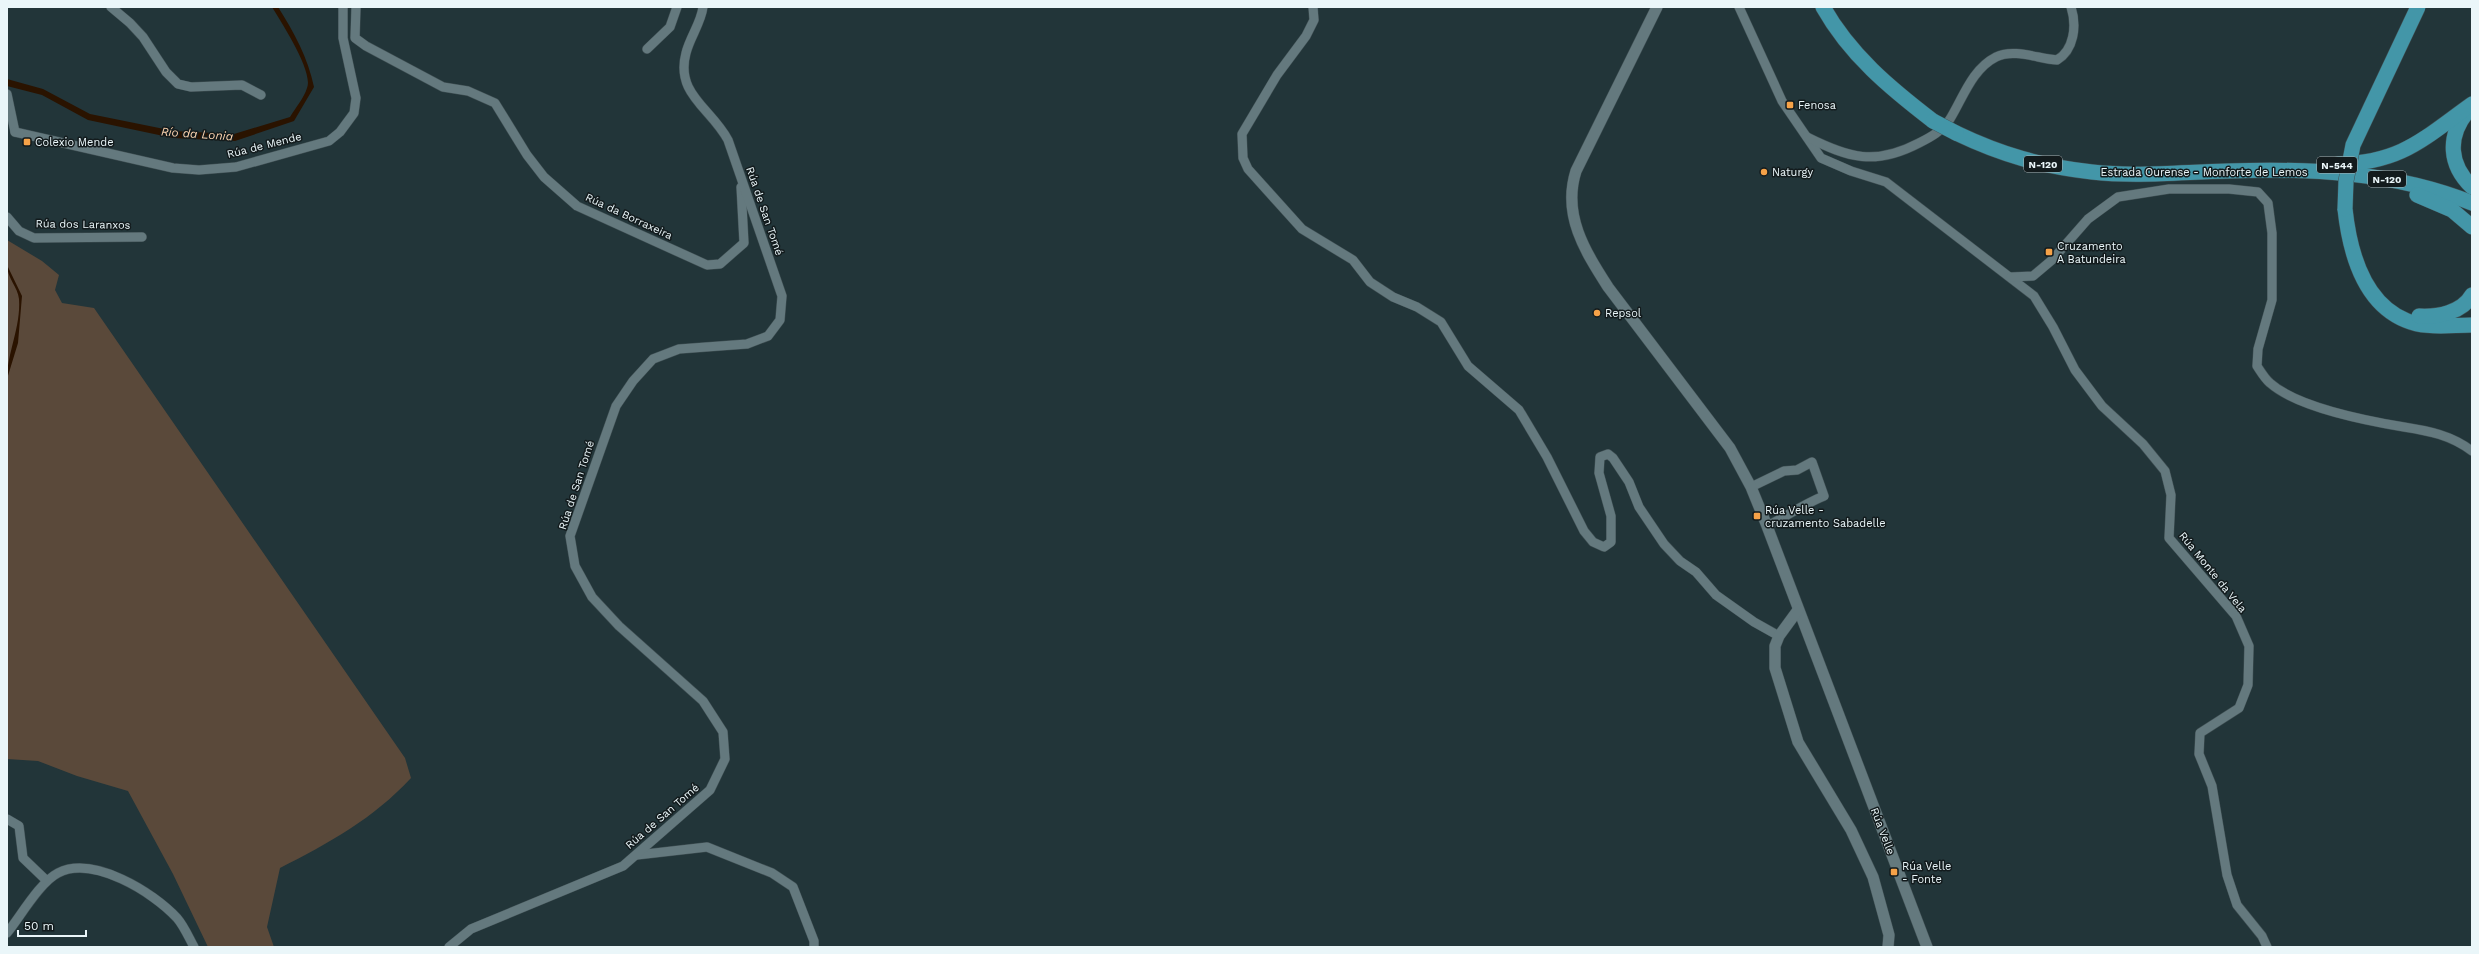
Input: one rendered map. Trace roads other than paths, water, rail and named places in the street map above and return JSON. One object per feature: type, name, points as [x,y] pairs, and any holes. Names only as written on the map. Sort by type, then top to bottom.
[{"type":"highway","name":"Estrada Ourense - Monforte de Lemos","points":[[1823,7],[1847,43],[1867,66],[1892,90],[1932,121],[1995,152],[2029,162],[2092,172],[2329,171],[2402,182],[2472,203]]},
{"type":"highway","name":"N-544","points":[[2379,302],[2360,273],[2352,251],[2345,209],[2348,163],[2353,145],[2418,7]]},
{"type":"highway","name":"N-544","points":[[2185,172],[2232,165],[2273,162],[2349,164],[2382,160],[2414,146],[2472,105]]},
{"type":"highway","name":"N-544","points":[[2472,105],[2457,128],[2453,142],[2453,156],[2456,168],[2472,187]]},
{"type":"highway","name":"N-544","points":[[2299,171],[2390,188],[2424,197],[2452,210],[2472,227]]},
{"type":"highway","points":[[2379,302],[2405,314],[2433,317],[2452,312],[2472,295]]},
{"type":"highway","points":[[2379,302],[2402,319],[2417,324],[2430,326],[2467,323]]},
{"type":"street","points":[[111,7],[143,37],[166,72],[178,84],[190,87],[242,85],[261,95]]},
{"type":"street","name":"Rúa de Mende","points":[[11,134],[173,168],[191,170],[236,167],[329,141],[349,123],[354,113],[356,98],[343,38],[343,7]]},
{"type":"street","name":"Rúa da Borraxeira","points":[[356,7],[355,38],[366,46],[443,88],[468,90],[495,104],[527,155],[544,176],[577,206],[707,265],[720,264],[744,242],[741,176]]},
{"type":"street","points":[[647,49],[670,27],[677,7]]},
{"type":"street","name":"Rúa de San Tomé","points":[[449,947],[471,929],[623,866],[710,790],[725,759],[723,732],[703,701],[619,626],[592,597],[575,566],[570,536],[616,406],[633,381],[654,359],[679,349],[747,344],[768,336],[780,320],[782,296],[728,140],[720,125],[698,103],[689,90],[683,75],[683,61],[688,44],[702,14],[703,7]]},
{"type":"street","points":[[1313,7],[1314,20],[1306,36],[1277,75],[1242,134],[1243,158],[1248,169],[1302,229],[1353,260],[1370,282],[1393,297],[1417,307],[1441,322],[1468,366],[1519,410],[1547,457],[1584,531],[1593,542],[1604,547],[1611,542],[1611,516],[1598,466],[1600,457],[1608,454],[1613,458],[1629,482],[1639,507],[1664,544],[1680,561],[1696,572],[1716,595],[1754,622],[1779,636]]},
{"type":"street","name":"Rúa Velle","points":[[1657,7],[1576,171],[1570,197],[1572,214],[1583,246],[1605,282],[1730,448],[1752,487],[1927,947]]},
{"type":"street","points":[[1739,7],[1782,101],[1821,158],[1851,172],[1886,182],[1969,247],[2011,277],[2033,276],[2052,260],[2088,219],[2118,198],[2169,189],[2229,189],[2258,192],[2268,203],[2272,233],[2272,300],[2258,349],[2257,366],[2270,383],[2297,399],[2358,417],[2431,431],[2460,442],[2472,451]]},
{"type":"street","points":[[1806,136],[1838,153],[1870,158],[1902,152],[1935,135],[1943,128],[1970,81],[1983,66],[1998,56],[2021,54],[2057,60],[2065,55],[2071,44],[2073,30],[2071,7]]},
{"type":"street","points":[[7,94],[11,134]]},
{"type":"street","name":"Rúa dos Laranxos","points":[[7,217],[19,231],[34,238],[142,237]]},
{"type":"street","name":"Rúa Monte da Vela","points":[[2011,277],[2034,296],[2053,327],[2075,370],[2102,406],[2143,444],[2165,471],[2171,495],[2169,538],[2236,616],[2249,646],[2248,685],[2239,708],[2200,733],[2199,754],[2212,786],[2227,875],[2237,905],[2262,936],[2266,947]]},
{"type":"street","points":[[1752,487],[1784,471],[1797,470],[1812,462],[1824,496],[1804,504],[1794,513],[1767,526]]},
{"type":"street","points":[[1798,610],[1779,636],[1775,646],[1775,668],[1798,742],[1851,830],[1873,877],[1889,935],[1888,947]]},
{"type":"street","points":[[7,819],[19,826],[22,858],[47,881]]},
{"type":"street","points":[[636,855],[707,847],[772,873],[793,887],[814,941],[814,947]]},
{"type":"street","points":[[7,934],[47,881],[57,873],[69,869],[83,868],[104,872],[132,883],[178,918],[194,947]]},
{"type":"water","name":"Río da Lonia","points":[[272,7],[278,7],[290,26],[308,66],[314,87],[294,121],[235,141],[173,138],[88,120],[42,95],[7,86],[7,79],[43,89],[90,114],[174,131],[234,134],[290,117],[306,92],[308,81],[306,71],[296,47]]},
{"type":"water","points":[[7,265],[22,296],[18,343],[7,379],[9,359],[18,320],[19,299],[17,290],[7,270]]},
{"type":"place","name":"Fenosa","points":[[1790,105]]},
{"type":"place","name":"Colexio Mende","points":[[27,142]]},
{"type":"place","name":"Naturgy","points":[[1764,172]]},
{"type":"place","name":"Cruzamento A Batundeira","points":[[2049,252]]},
{"type":"place","name":"Repsol","points":[[1597,313]]},
{"type":"place","name":"Rúa Velle - cruzamento Sabadelle","points":[[1757,516]]},
{"type":"place","name":"Rúa Velle - Fonte","points":[[1894,872]]}]
